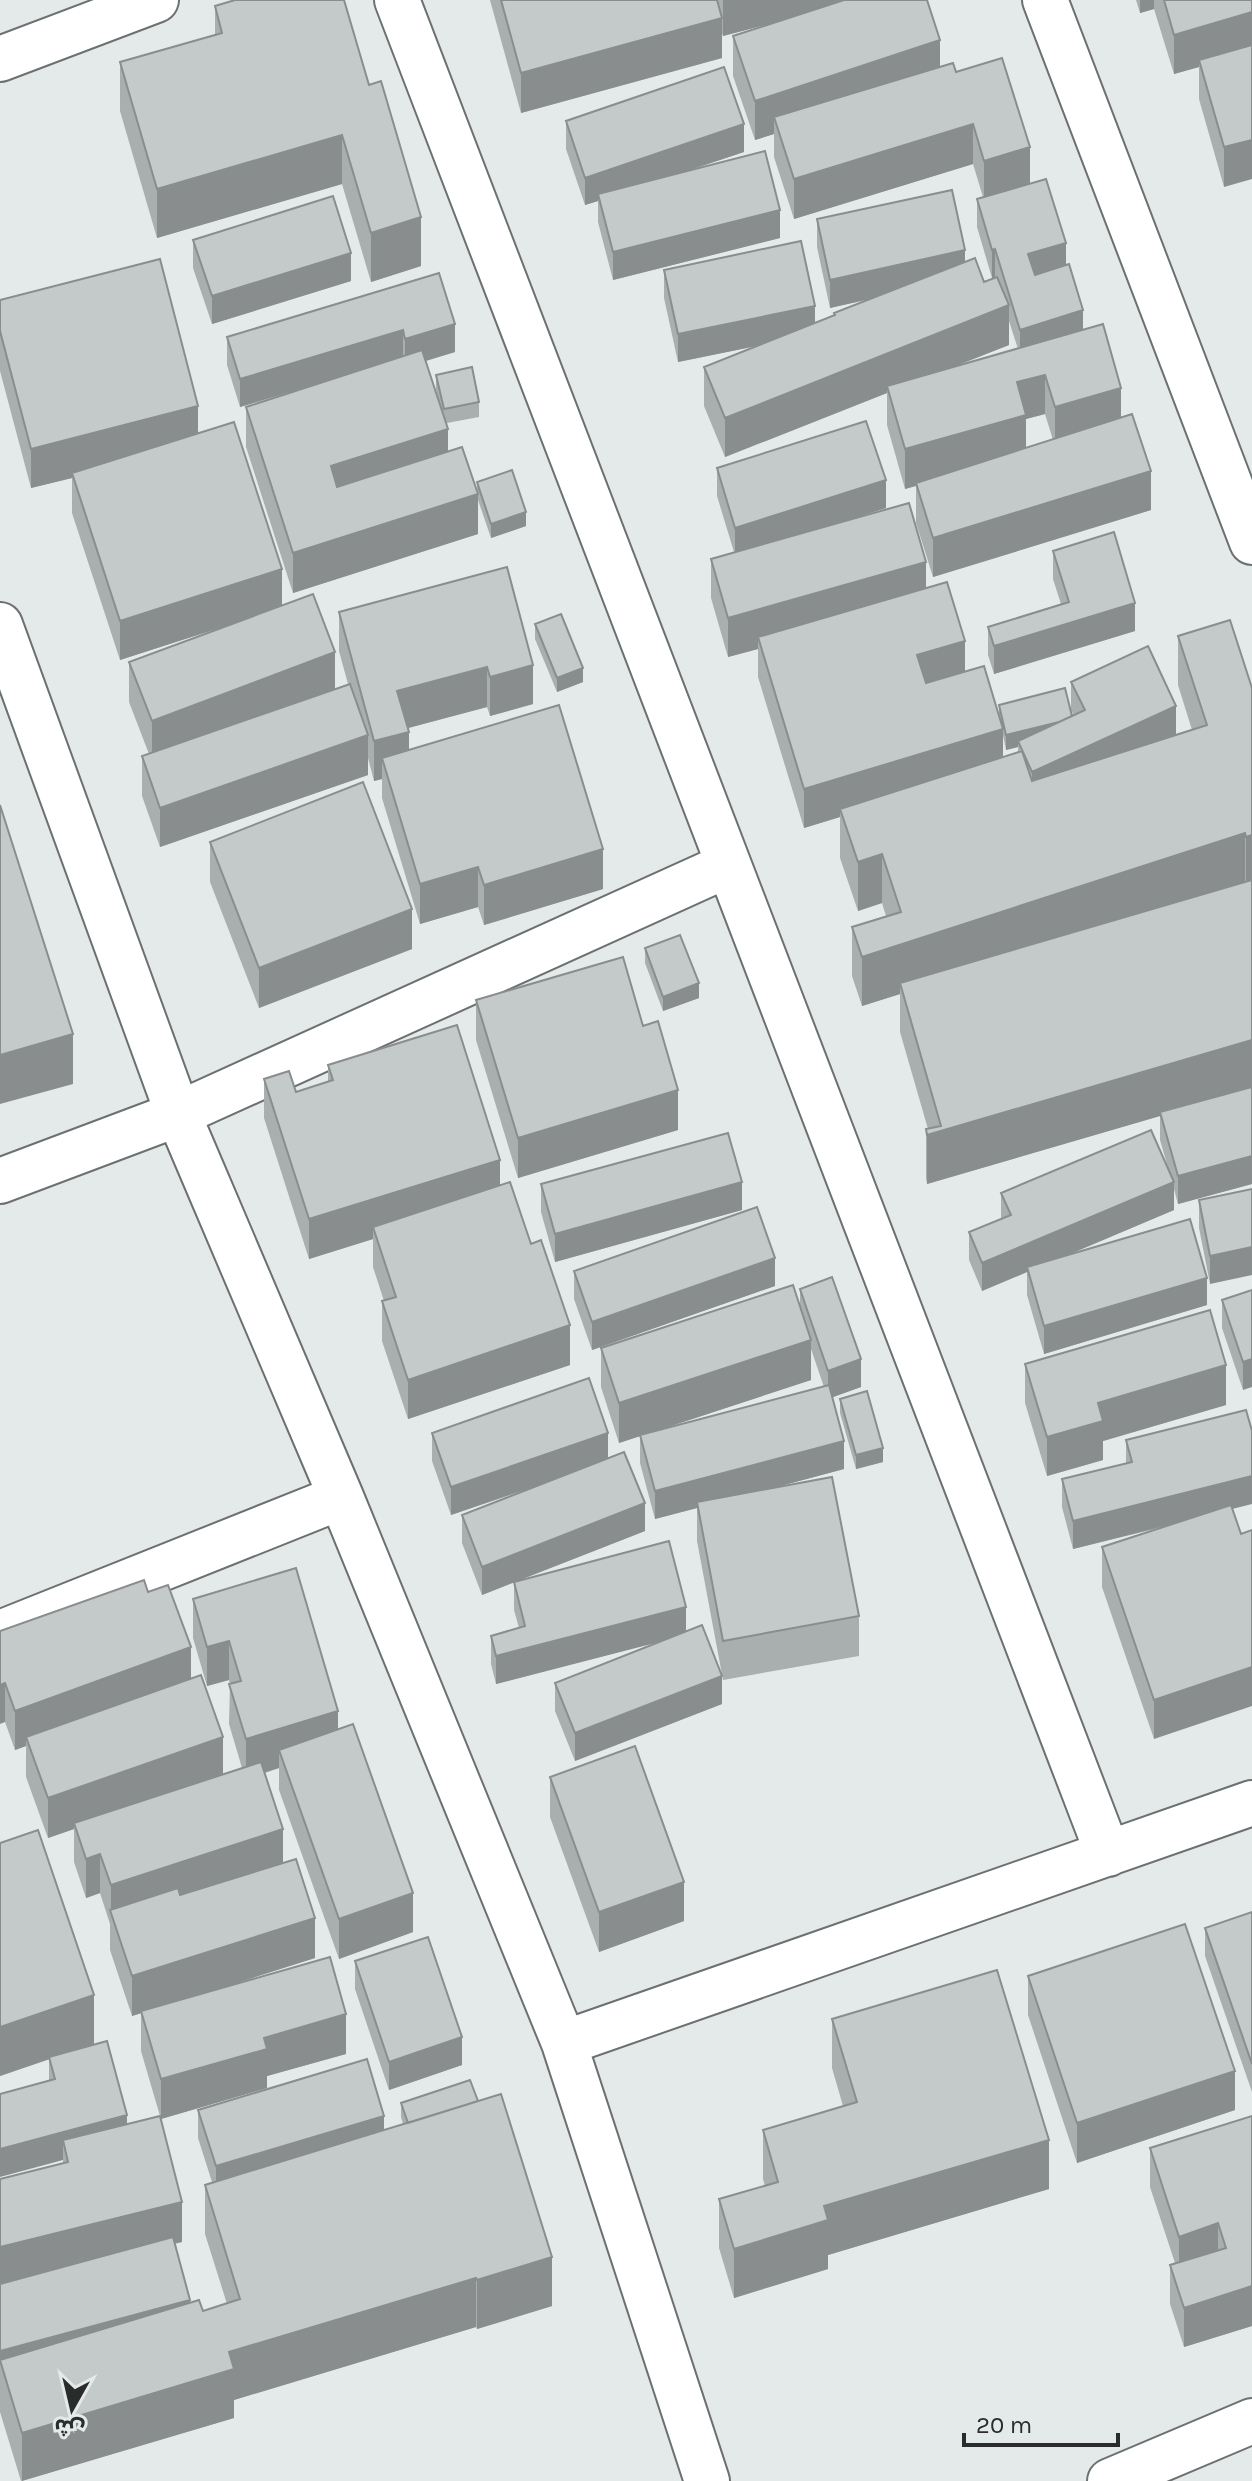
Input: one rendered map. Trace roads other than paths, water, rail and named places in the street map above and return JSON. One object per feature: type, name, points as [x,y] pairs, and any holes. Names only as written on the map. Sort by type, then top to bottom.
[{"type":"street","points":[[0,59],[156,0]]},
{"type":"street","points":[[397,0],[1108,1854]]},
{"type":"street","points":[[1045,0],[1252,542]]},
{"type":"street","points":[[0,625],[11,689],[178,1114],[341,1497],[564,2043],[707,2481]]},
{"type":"street","points":[[0,1181],[178,1114],[728,865]]},
{"type":"street","points":[[0,1633],[341,1497]]},
{"type":"street","points":[[564,2043],[1252,1803]]},
{"type":"street","points":[[1110,2481],[1252,2421]]}]
